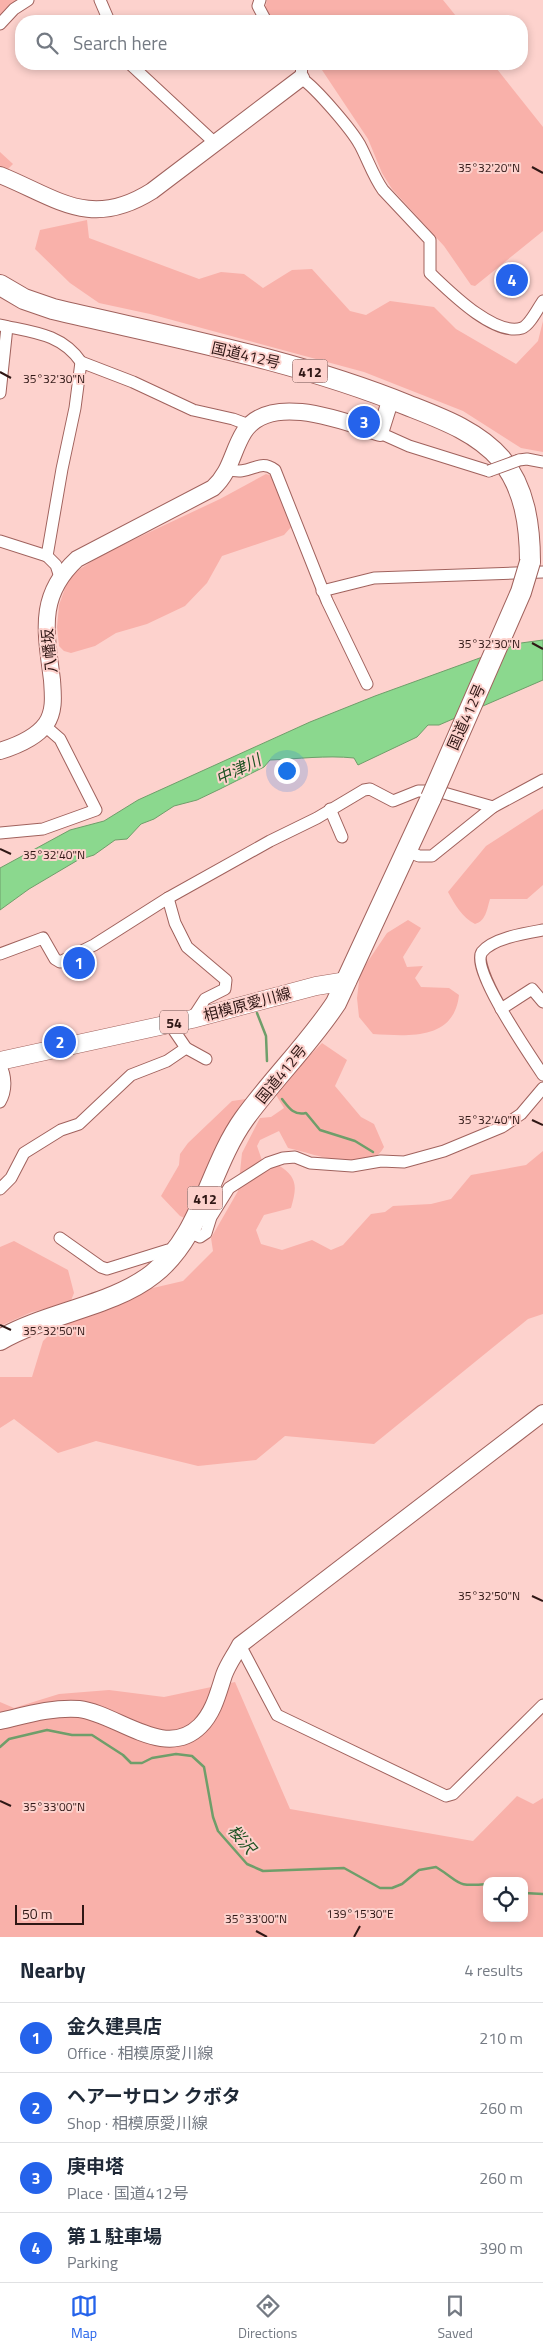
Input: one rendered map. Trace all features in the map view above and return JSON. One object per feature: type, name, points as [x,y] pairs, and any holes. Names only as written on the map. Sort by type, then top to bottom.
[{"type":"highway","name":"国道412号","points":[[0,285],[24,299],[53,309],[282,363],[337,378],[391,398],[462,429],[502,460],[519,489],[525,507],[536,567],[521,592],[431,798],[336,1003],[320,1027],[244,1120],[232,1139],[189,1232],[174,1255],[152,1275],[125,1291],[20,1328],[0,1340]]},
{"type":"main road","name":"相模原愛川線","points":[[0,1062],[192,1019],[316,986],[347,981]]},
{"type":"street","points":[[0,16],[11,0]]},
{"type":"street","points":[[0,24],[14,9],[28,0]]},
{"type":"street","points":[[100,0],[106,15]]},
{"type":"street","points":[[260,0],[258,6],[263,15]]},
{"type":"street","points":[[136,70],[215,143]]},
{"type":"street","points":[[0,175],[58,202],[91,209],[107,207],[143,196],[215,143],[301,71],[359,143],[377,181],[430,240],[430,273],[470,310],[501,326],[520,329],[526,326],[543,300]]},
{"type":"street","points":[[0,393],[3,326],[53,337],[67,346],[81,362],[133,382],[193,410],[233,419],[249,425]]},
{"type":"street","points":[[47,556],[62,469],[73,423],[81,362]]},
{"type":"street","points":[[380,433],[391,398]]},
{"type":"street","points":[[0,541],[47,556],[56,565],[60,577],[85,553],[213,488],[228,469],[239,441],[249,425],[260,418],[273,414],[307,412],[321,414],[380,433],[408,446],[489,471],[519,460],[527,459],[543,462]]},
{"type":"street","points":[[228,469],[243,472],[261,464],[275,470],[322,591],[368,684]]},
{"type":"street","points":[[322,591],[374,578],[536,567]]},
{"type":"street","name":"八幡坂","points":[[45,726],[51,714],[53,700],[45,626],[50,597],[60,577]]},
{"type":"street","points":[[0,751],[22,743],[45,726],[60,739],[96,810],[43,829],[0,833]]},
{"type":"street","points":[[406,851],[418,856],[432,856],[493,807],[543,780]]},
{"type":"street","points":[[0,954],[43,938],[55,959],[60,962],[101,941],[168,898],[367,789],[390,801],[425,790],[444,793],[493,807]]},
{"type":"street","points":[[330,809],[342,837]]},
{"type":"street","points":[[168,898],[175,923],[187,947],[226,980],[225,989],[205,998],[192,1019]]},
{"type":"street","points":[[543,930],[521,933],[499,941],[482,952],[480,957],[485,978],[501,1009],[543,1075]]},
{"type":"street","points":[[501,1009],[532,989],[543,1002]]},
{"type":"street","points":[[169,1023],[186,1048],[206,1059]]},
{"type":"street","points":[[0,1189],[11,1178],[24,1153],[61,1130],[79,1124],[131,1075],[167,1061],[186,1048]]},
{"type":"street","points":[[0,1062],[5,1083],[5,1093],[0,1102]]},
{"type":"street","points":[[189,1232],[200,1236],[206,1233],[211,1217],[229,1188],[268,1162],[295,1157],[310,1163],[352,1166],[381,1161],[404,1162],[444,1151],[502,1127],[521,1114],[543,1088]]},
{"type":"street","points":[[60,1238],[101,1267],[107,1269],[168,1250],[174,1255]]},
{"type":"street","points":[[0,1721],[50,1710],[79,1709],[98,1713],[155,1737],[180,1737],[190,1734],[208,1715],[230,1662],[240,1645],[543,1413]]},
{"type":"street","points":[[240,1645],[277,1715],[446,1796],[453,1794],[543,1705]]},
{"type":"shaded area","points":[[0,0],[16,0],[0,19]]},
{"type":"shaded area","points":[[267,0],[443,0],[455,15],[270,15],[265,10]]},
{"type":"shaded area","points":[[322,70],[498,70],[543,127],[543,231],[475,286],[471,285],[444,246],[392,189],[382,173],[368,139]]},
{"type":"shaded area","points":[[0,152],[13,164],[8,169],[0,168]]},
{"type":"shaded area","points":[[87,220],[89,238],[199,279],[221,272],[244,274],[263,288],[292,270],[312,269],[350,311],[366,315],[390,301],[434,307],[456,329],[516,364],[538,341],[543,321],[543,452],[521,448],[463,411],[364,372],[150,314],[99,303],[70,283],[35,249],[40,230]]},
{"type":"shaded area","points":[[266,474],[273,476],[292,526],[284,535],[222,556],[207,583],[185,606],[147,624],[116,633],[95,646],[71,653],[64,651],[59,646],[57,627],[59,605],[68,580],[77,571],[103,554],[220,499]]},
{"type":"shaded area","points":[[543,809],[543,885],[527,899],[490,899],[482,920],[475,924],[470,921],[456,906],[448,892],[486,846]]},
{"type":"shaded area","points":[[408,920],[421,928],[403,957],[407,967],[423,966],[415,978],[421,987],[449,988],[459,995],[455,1010],[448,1021],[439,1028],[427,1032],[414,1035],[373,1034],[359,1017],[357,998],[360,973],[387,933]]},
{"type":"shaded area","points":[[322,1043],[347,1060],[335,1086],[361,1117],[374,1124],[384,1147],[377,1156],[366,1161],[354,1162],[325,1158],[288,1148],[279,1131],[260,1140],[257,1146],[265,1169],[278,1165],[285,1169],[292,1178],[295,1188],[291,1208],[264,1215],[256,1230],[261,1244],[282,1250],[312,1240],[331,1250],[343,1245],[371,1214],[385,1212],[393,1206],[431,1204],[451,1199],[471,1175],[526,1165],[543,1151],[543,1314],[528,1319],[374,1444],[285,1436],[256,1460],[198,1466],[96,1441],[58,1453],[14,1419],[0,1428],[0,1377],[32,1377],[43,1341],[55,1329],[140,1291],[183,1281],[213,1251],[211,1238],[238,1191],[242,1153],[260,1118],[271,1117],[284,1108],[276,1095],[278,1087]]},
{"type":"shaded area","points":[[246,1099],[187,1219],[180,1216],[161,1196],[179,1165],[180,1154],[188,1143],[232,1101]]},
{"type":"shaded area","points":[[14,1241],[68,1270],[74,1293],[70,1303],[32,1312],[0,1326],[0,1247]]},
{"type":"shaded area","points":[[235,1682],[290,1809],[473,1841],[517,1796],[533,1804],[543,1798],[543,1937],[0,1937],[0,1702],[14,1708],[59,1694],[109,1690],[164,1697]]},
{"type":"water","name":"中津川","points":[[543,640],[543,680],[439,725],[428,725],[417,737],[358,765],[354,758],[343,757],[270,760],[264,767],[220,789],[197,800],[174,806],[154,819],[141,824],[127,839],[115,840],[94,855],[78,860],[29,889],[0,910],[0,868],[70,830],[104,821],[138,800],[310,722],[375,696],[521,643]]},
{"type":"waterway","points":[[257,1013],[266,1036],[267,1061]]},
{"type":"waterway","points":[[282,1099],[295,1112],[306,1113],[320,1130],[355,1141],[373,1152]]},
{"type":"waterway","name":"桜沢","points":[[0,1747],[9,1739],[47,1730],[72,1735],[92,1735],[123,1755],[131,1763],[142,1763],[152,1758],[176,1754],[192,1756],[204,1767],[213,1817],[218,1831],[247,1864],[263,1871],[344,1868],[380,1888],[392,1888],[402,1884],[419,1870],[436,1867],[459,1883],[483,1884]]},
{"type":"waterway","name":"桜沢","points":[[528,1893],[543,1894]]},
{"type":"place","name":"第１駐車場","points":[[512,280]]},
{"type":"place","name":"庚申塔","points":[[364,422]]},
{"type":"place","name":"金久建具店","points":[[79,963]]},
{"type":"place","name":"ヘアーサロン クボタ","points":[[60,1042]]}]
